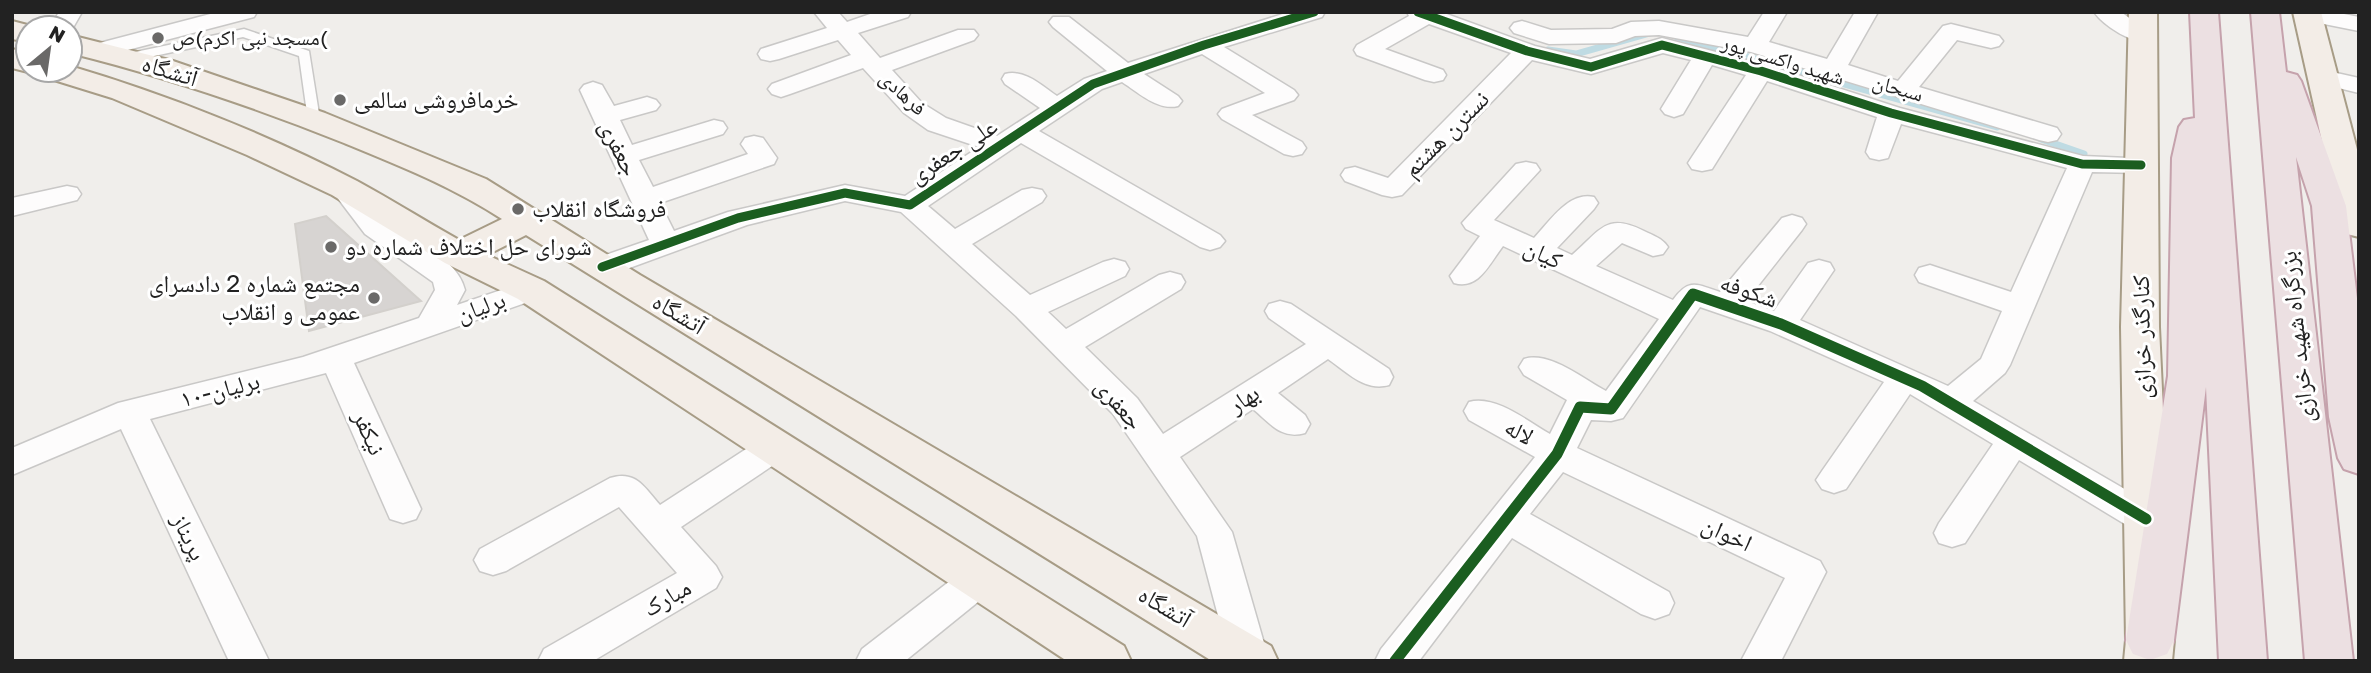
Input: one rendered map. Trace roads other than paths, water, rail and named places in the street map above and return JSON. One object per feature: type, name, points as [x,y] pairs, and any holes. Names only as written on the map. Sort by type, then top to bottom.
[{"type":"highway","points":[[2204,12],[2243,661]]},
{"type":"highway","points":[[2265,16],[2329,206],[2350,417],[2359,458]]},
{"type":"highway","name":"بزرگراه شهید خرازی","points":[[2265,16],[2329,661]]},
{"type":"highway","points":[[2149,650],[2188,376],[2188,158],[2208,59]]},
{"type":"main road","points":[[2307,13],[2359,226]]},
{"type":"main road","name":"کنارگذر خرازی","points":[[2142,24],[2140,327],[2149,650]]},
{"type":"main road","name":"آتشگاه","points":[[97,51],[162,67],[314,120],[474,186],[526,221],[1251,659]]},
{"type":"main road","name":"آتشگاه","points":[[84,78],[124,91],[259,148],[344,188],[458,255],[531,290],[981,578],[1098,659]]},
{"type":"main road","points":[[458,255],[526,221]]},
{"type":"street","points":[[97,51],[246,12]]},
{"type":"street","name":"فرهادی","points":[[825,12],[914,108],[937,124],[1010,139],[1210,241]]},
{"type":"street","points":[[770,54],[900,12]]},
{"type":"street","name":"علی جعفری","points":[[602,267],[738,218],[845,193],[910,205],[1093,85],[1204,44],[1314,12]]},
{"type":"street","points":[[1755,45],[1776,12]]},
{"type":"street","points":[[1833,70],[1867,12]]},
{"type":"street","points":[[2105,12],[2142,24]]},
{"type":"street","points":[[1430,13],[1366,50],[1434,75]]},
{"type":"street","name":"سبحان","points":[[1430,13],[1520,18],[1549,37],[1616,36],[1627,21],[1755,45],[2141,165]]},
{"type":"street","name":"شهید واکسی پور","points":[[1430,13],[1527,51],[1591,67],[1662,45],[1761,71],[1891,113],[2082,164],[2141,165]]},
{"type":"street","points":[[2307,13],[2359,24]]},
{"type":"street","points":[[1062,22],[1125,73],[1169,101]]},
{"type":"street","points":[[1904,90],[1951,31],[1991,41]]},
{"type":"street","points":[[781,89],[965,35]]},
{"type":"street","points":[[1204,44],[1285,95],[1231,114],[1293,148]]},
{"type":"street","name":"نسترن هشتم","points":[[1354,175],[1392,189],[1527,51]]},
{"type":"street","points":[[1674,109],[1705,57]]},
{"type":"street","points":[[1702,163],[1761,71]]},
{"type":"street","points":[[2323,77],[2359,86]]},
{"type":"street","points":[[1014,79],[1058,108]]},
{"type":"street","name":"جعفری","points":[[593,90],[666,244]]},
{"type":"street","points":[[604,117],[648,105]]},
{"type":"street","points":[[1879,152],[1891,113]]},
{"type":"street","points":[[623,156],[714,128]]},
{"type":"street","points":[[644,199],[764,158],[754,144]]},
{"type":"street","points":[[1950,401],[1994,365],[2082,164]]},
{"type":"street","name":"کیان","points":[[1526,170],[1476,223],[1676,314]]},
{"type":"street","points":[[344,188],[375,228],[447,277],[450,290],[431,324]]},
{"type":"street","points":[[12,207],[67,194]]},
{"type":"street","points":[[953,243],[1031,197]]},
{"type":"street","points":[[1538,251],[1584,203]]},
{"type":"street","name":"جعفری","points":[[910,205],[1027,309],[1125,406],[1214,532],[1251,659]]},
{"type":"street","points":[[1726,305],[1792,224]]},
{"type":"street","points":[[1575,269],[1619,230],[1653,247]]},
{"type":"street","points":[[1465,276],[1498,233]]},
{"type":"street","points":[[1027,309],[1114,269]]},
{"type":"street","points":[[1781,324],[1819,270]]},
{"type":"street","points":[[1930,275],[2021,306]]},
{"type":"street","points":[[1064,345],[1170,282]]},
{"type":"street","name":"برلیان","points":[[431,324],[531,290]]},
{"type":"street","name":"شکوفه","points":[[1611,409],[1676,314],[1693,294],[1781,324],[1904,378],[1950,401],[2146,519]]},
{"type":"street","points":[[1280,311],[1377,377]]},
{"type":"street","name":"۱۰-برلیان","points":[[12,461],[130,412],[309,367],[431,324]]},
{"type":"street","name":"بهار","points":[[1159,453],[1329,344]]},
{"type":"street","name":"نیکفر","points":[[335,356],[403,509]]},
{"type":"street","points":[[1535,367],[1611,409]]},
{"type":"street","points":[[1833,480],[1904,378]]},
{"type":"street","points":[[1255,392],[1293,424]]},
{"type":"street","points":[[1395,661],[1557,454],[1580,407],[1611,409]]},
{"type":"street","name":"لاله","points":[[1480,411],[1557,454]]},
{"type":"street","name":"پریناز","points":[[130,412],[248,661]]},
{"type":"street","points":[[1952,533],[2014,439]]},
{"type":"street","points":[[493,560],[623,488],[657,525],[775,447]]},
{"type":"street","name":"اخوان","points":[[1557,454],[1807,572],[1761,661]]},
{"type":"street","points":[[1507,518],[1655,603]]},
{"type":"street","name":"مبارک","points":[[558,661],[703,577],[657,525]]},
{"type":"street","points":[[876,661],[981,578]]},
{"type":"lane","points":[[97,51],[244,33],[305,54],[314,120]]},
{"type":"waterway","points":[[1548,50],[1576,54],[1650,33]]},
{"type":"waterway","points":[[1677,37],[1997,127]]},
{"type":"waterway","points":[[2041,139],[2084,154]]},
{"type":"place","name":"مسجد نبی اکرم)ص(","points":[[158,38]]},
{"type":"place","name":"خرمافروشی سالمی","points":[[340,100]]},
{"type":"place","name":"فروشگاه انقلاب","points":[[518,209]]},
{"type":"place","name":"شورای حل اختلاف شماره دو","points":[[331,247]]},
{"type":"place","name":"مجتمع شماره 2 دادسرای عمومی و انقلاب","points":[[374,298]]}]
